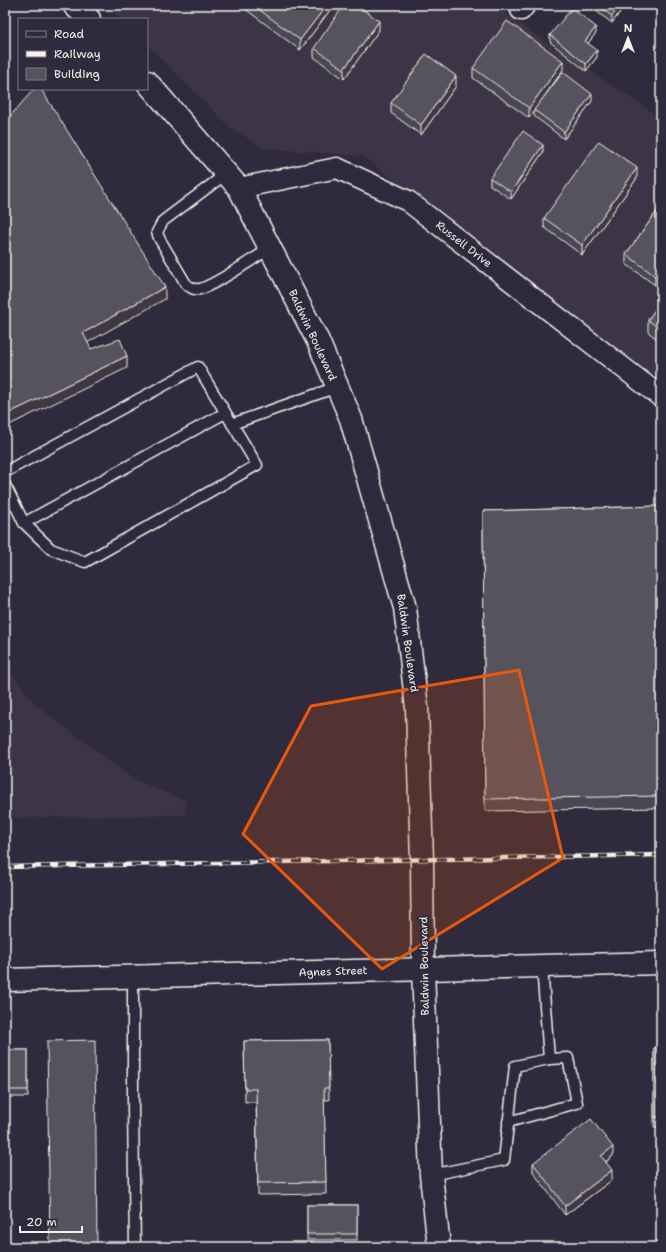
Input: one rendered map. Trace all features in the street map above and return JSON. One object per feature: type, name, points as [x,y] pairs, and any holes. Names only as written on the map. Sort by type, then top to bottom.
[{"type":"main road","points":[[74,5],[88,18]]},
{"type":"main road","name":"Baldwin Boulevard","points":[[148,83],[233,180],[271,248],[318,341],[354,426],[406,608],[417,708],[422,860],[423,969],[435,1245]]},
{"type":"main road","name":"Agnes Street","points":[[5,980],[661,963]]},
{"type":"street","name":"Russell Drive","points":[[233,180],[337,168],[408,201],[661,397]]},
{"type":"lane","points":[[233,180],[163,221],[157,232],[159,238],[186,284],[192,289],[200,289],[271,248]]},
{"type":"lane","points":[[5,472],[198,367],[257,465],[85,562],[51,549],[24,523],[5,485]]},
{"type":"lane","points":[[232,424],[338,387]]},
{"type":"lane","points":[[24,523],[225,413]]},
{"type":"lane","points":[[542,966],[549,1059]]},
{"type":"lane","points":[[133,977],[135,1247]]},
{"type":"lane","points":[[431,1175],[504,1160],[508,1122],[515,1066],[549,1059],[568,1058],[577,1102],[508,1122]]},
{"type":"highlighted area","points":[[519,670],[563,858],[382,969],[243,834],[311,706]]},
{"type":"shaded area","points":[[106,5],[494,5],[531,32],[661,118],[661,383],[362,156],[264,148],[231,128],[148,46],[148,18],[120,18]]},
{"type":"shaded area","points":[[5,665],[35,704],[133,779],[186,801],[185,815],[5,818]]},
{"type":"building","points":[[253,5],[327,5],[300,40]]},
{"type":"building","points":[[344,5],[357,5],[379,21],[344,69],[314,48]]},
{"type":"building","points":[[597,5],[620,5],[612,16]]},
{"type":"building","points":[[572,8],[596,27],[585,41],[597,50],[586,64],[550,35]]},
{"type":"building","points":[[507,21],[563,61],[529,108],[473,68]]},
{"type":"building","points":[[426,54],[456,76],[421,125],[391,103]]},
{"type":"building","points":[[563,72],[592,94],[564,132],[534,110]]},
{"type":"building","points":[[33,90],[42,90],[165,287],[83,333],[91,349],[120,339],[127,356],[5,415],[5,122]]},
{"type":"building","points":[[523,131],[543,145],[511,192],[490,178]]},
{"type":"building","points":[[599,141],[637,168],[582,245],[544,218]]},
{"type":"building","points":[[661,206],[661,268],[655,276],[626,254]]},
{"type":"building","points":[[661,301],[661,330],[648,320]]},
{"type":"building","points":[[661,506],[661,796],[485,799],[483,511]]},
{"type":"building","points":[[95,1040],[97,1247],[50,1247],[47,1041]]},
{"type":"building","points":[[328,1040],[329,1088],[324,1088],[326,1182],[258,1183],[256,1089],[245,1089],[244,1041]]},
{"type":"building","points":[[661,1047],[661,1117],[654,1117],[654,1048]]},
{"type":"building","points":[[5,1050],[28,1050],[28,1090],[5,1090]]},
{"type":"building","points":[[591,1119],[613,1147],[601,1156],[612,1170],[565,1206],[533,1163]]},
{"type":"building","points":[[307,1205],[357,1205],[357,1234],[307,1234]]},
{"type":"railway","points":[[5,867],[661,855]]}]
